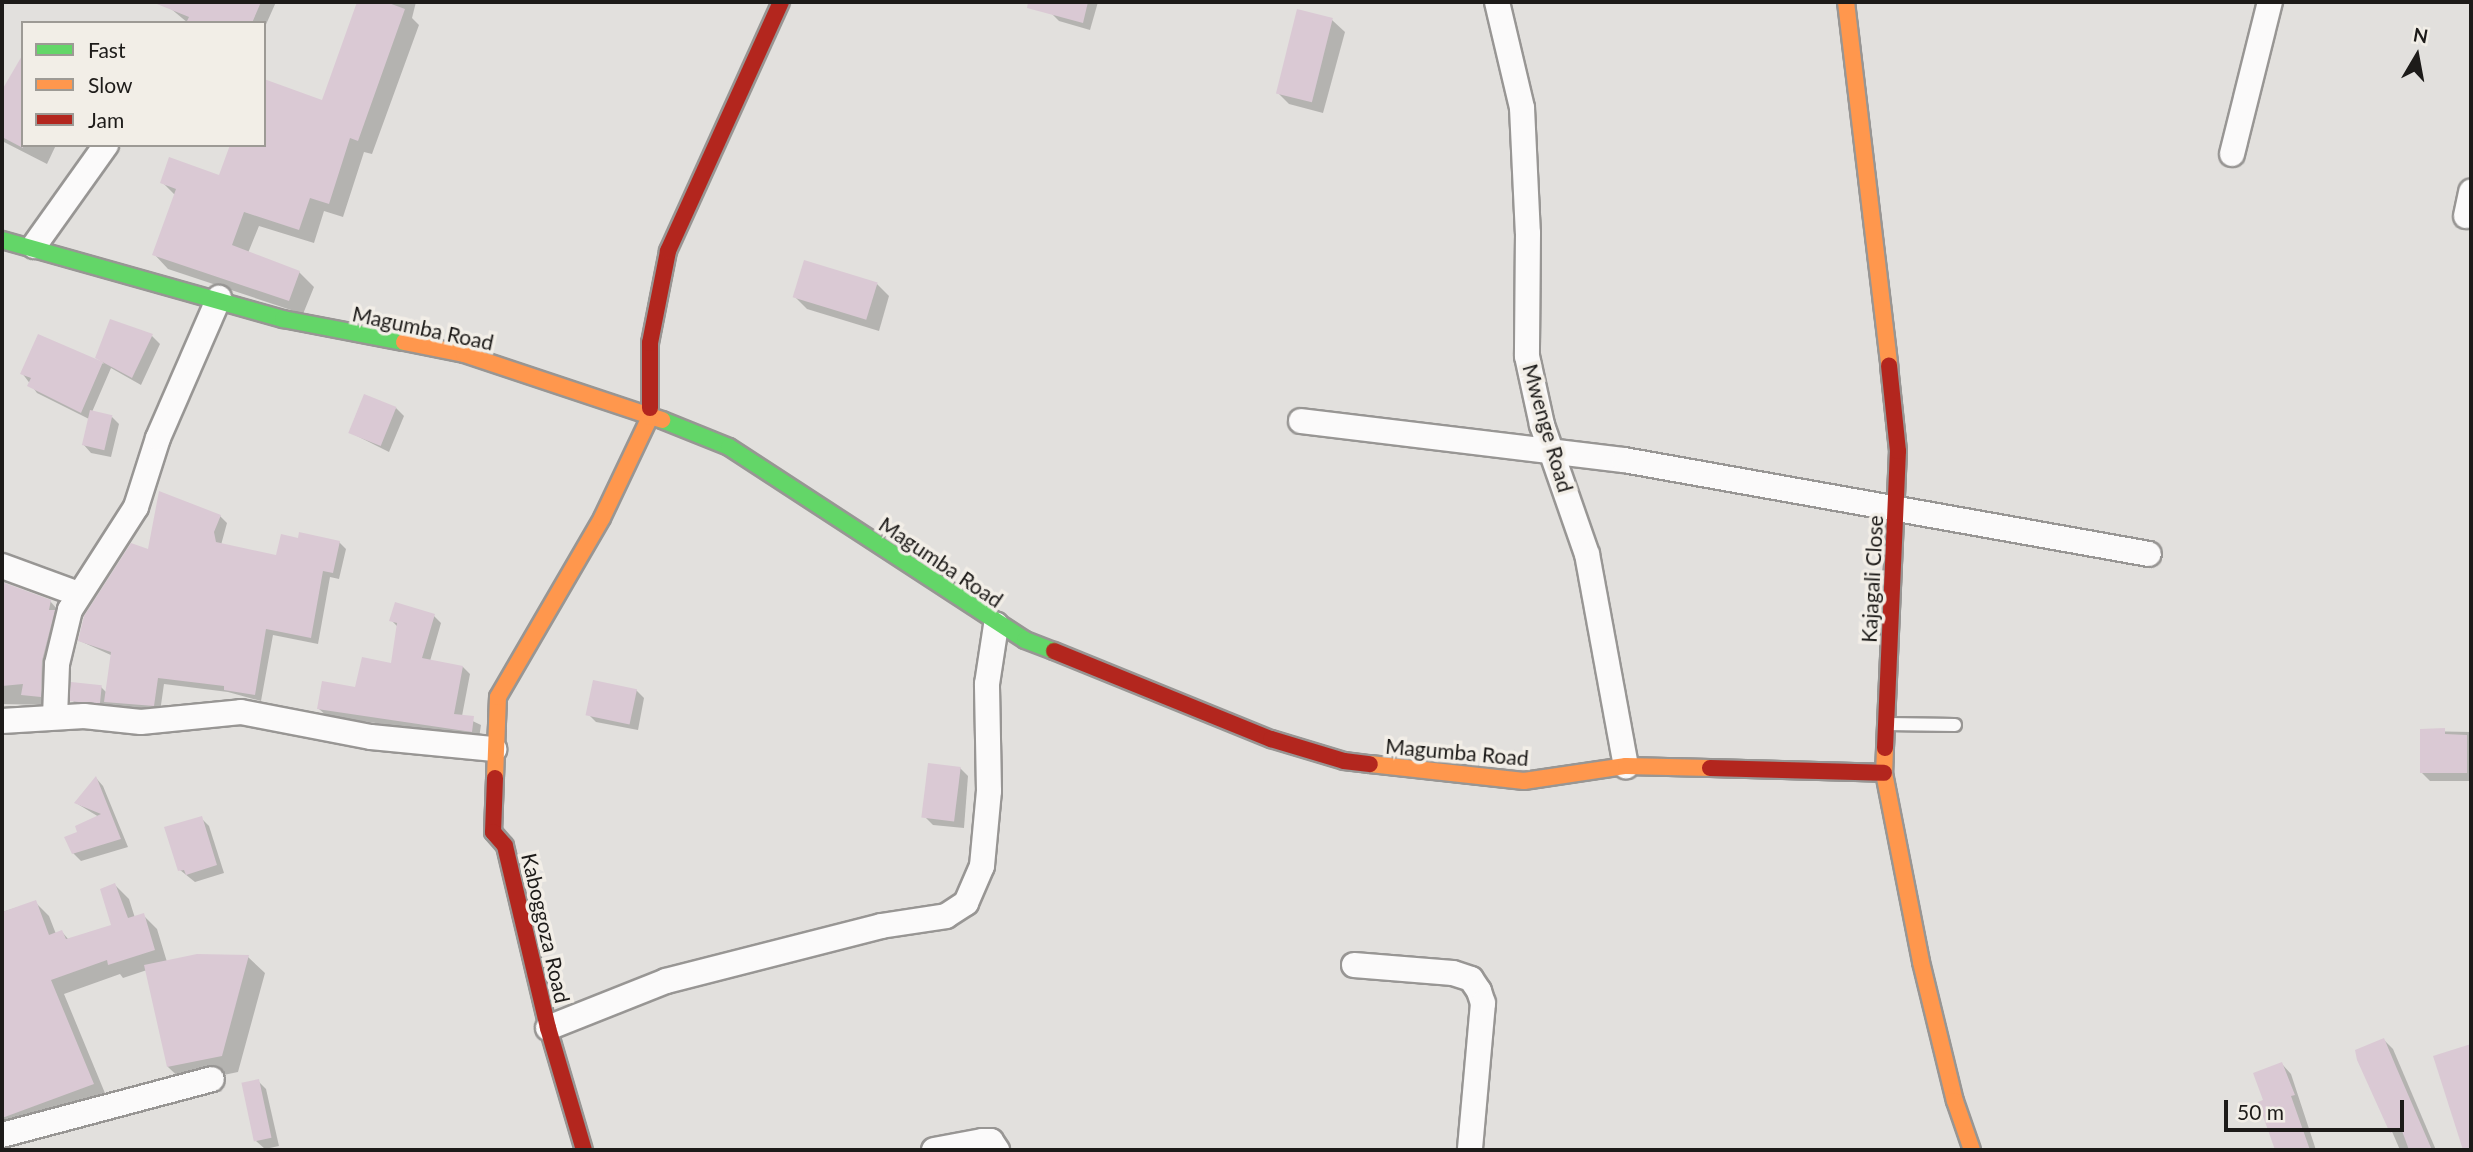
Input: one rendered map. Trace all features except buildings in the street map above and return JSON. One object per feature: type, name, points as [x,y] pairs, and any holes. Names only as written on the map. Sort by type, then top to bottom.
[{"type":"street","points":[[650,417],[650,344],[668,251],[780,2]]},
{"type":"street","name":"Mwenge Road","points":[[1497,2],[1522,108],[1528,233],[1527,356],[1552,453],[1587,554],[1626,766]]},
{"type":"street","name":"Kajagali Close","points":[[1846,2],[1874,210],[1898,451],[1884,774],[1921,961],[1955,1101],[1972,1150]]},
{"type":"street","points":[[2232,154],[2270,2]]},
{"type":"street","points":[[34,246],[105,147]]},
{"type":"street","points":[[2466,216],[2471,192]]},
{"type":"street","name":"Magumba Road","points":[[2,240],[34,246],[219,298],[283,319],[464,354],[730,447],[996,625],[1271,739],[1344,761],[1524,781],[1626,766],[1884,774]]},
{"type":"street","points":[[55,717],[57,664],[78,594],[136,507],[158,438],[219,298]]},
{"type":"street","name":"Kaboggoza Road","points":[[584,1150],[548,1028],[505,846],[493,832],[498,697],[602,518],[650,417]]},
{"type":"street","points":[[1301,421],[1624,460],[1897,506],[2149,554]]},
{"type":"street","points":[[2,566],[78,594]]},
{"type":"street","points":[[548,1028],[666,981],[868,929],[946,916],[966,903],[982,866],[989,791],[987,684],[996,625]]},
{"type":"street","points":[[2,721],[55,717],[141,722],[241,712],[381,739],[494,749]]},
{"type":"street","points":[[1354,965],[1453,973],[1471,979],[1479,990],[1483,1003],[1470,1150]]},
{"type":"street","points":[[2,1135],[212,1079]]},
{"type":"street","points":[[934,1150],[982,1141],[991,1141],[997,1150]]},
{"type":"lane","points":[[1886,724],[1955,725]]},
{"type":"traffic: fast","points":[[2,240],[283,319],[404,342]]},
{"type":"traffic: fast","points":[[662,420],[729,447],[1025,640],[1054,651]]},
{"type":"traffic: slow","points":[[1846,2],[1889,365]]},
{"type":"traffic: slow","points":[[404,342],[464,354],[662,420]]},
{"type":"traffic: slow","points":[[495,778],[498,697],[602,518],[650,417],[650,408]]},
{"type":"traffic: slow","points":[[1885,748],[1884,773],[1921,962],[1955,1101],[1972,1150]]},
{"type":"traffic: slow","points":[[1370,764],[1524,781],[1626,766],[1710,768]]},
{"type":"traffic: jam","points":[[650,408],[650,343],[668,251],[781,2]]},
{"type":"traffic: jam","points":[[1885,748],[1898,451],[1889,365]]},
{"type":"traffic: jam","points":[[1054,651],[1271,739],[1344,761],[1370,764]]},
{"type":"traffic: jam","points":[[1710,768],[1884,773]]},
{"type":"traffic: jam","points":[[495,778],[493,832],[505,846],[548,1028],[584,1150]]}]
